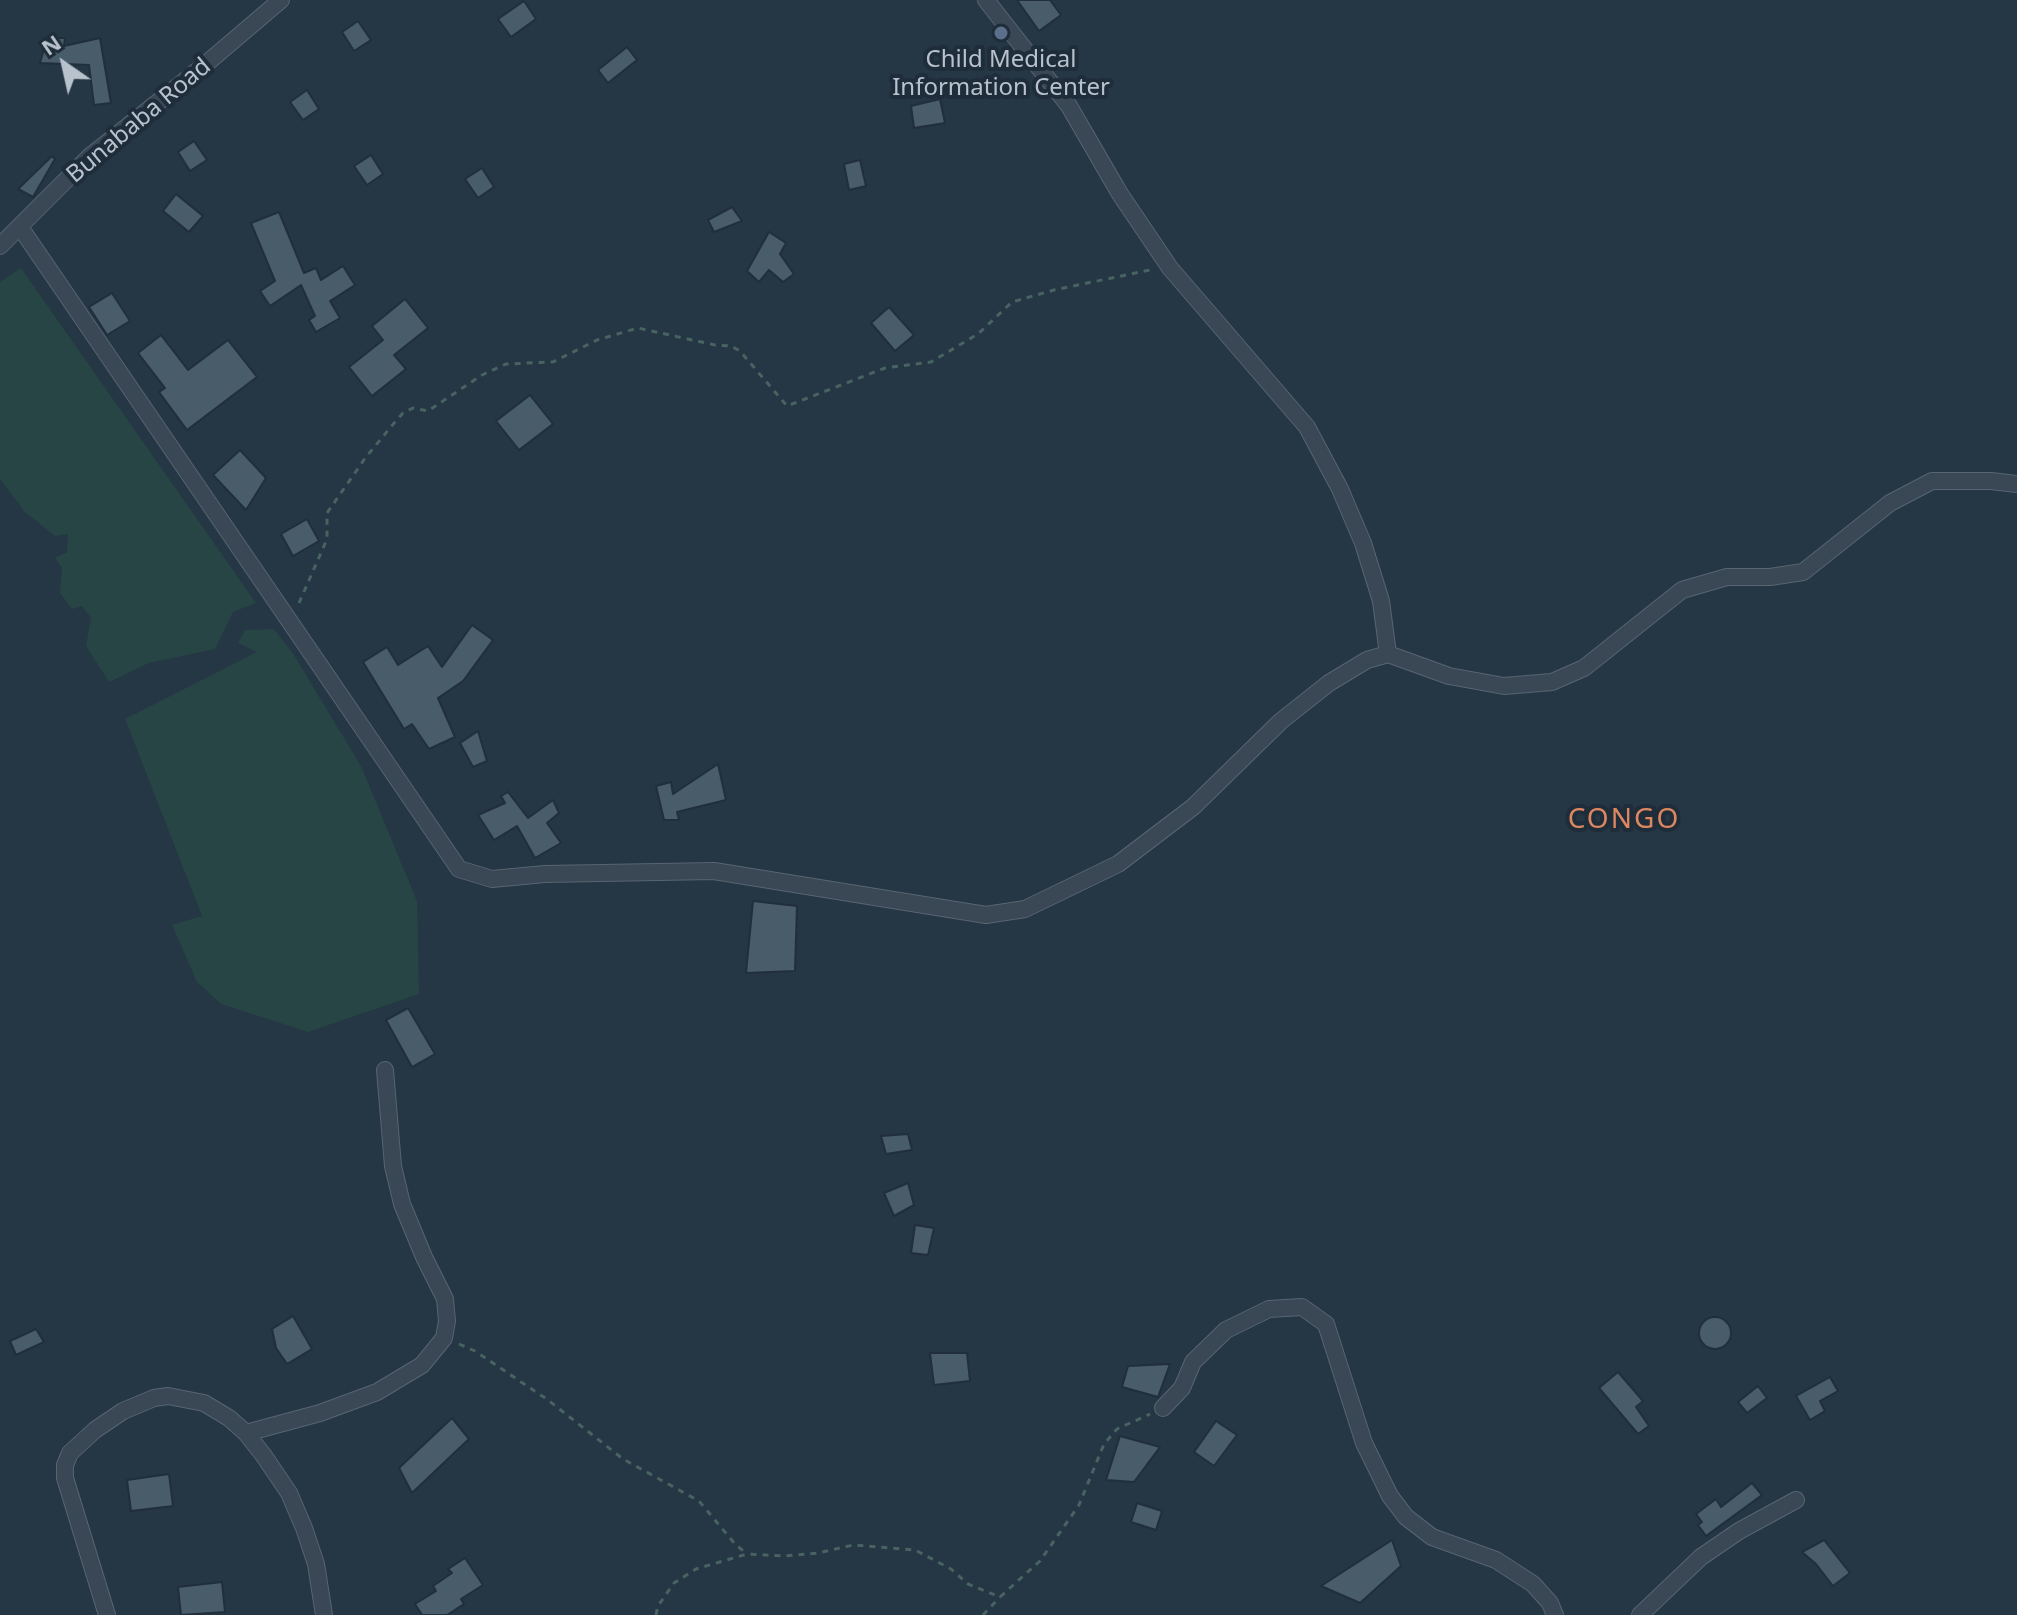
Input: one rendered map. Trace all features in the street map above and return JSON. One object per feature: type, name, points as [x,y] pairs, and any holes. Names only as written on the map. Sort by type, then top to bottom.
[{"type":"street","name":"Bunababa Road","points":[[0,246],[89,157],[281,0]]},
{"type":"street","points":[[986,0],[1069,106],[1120,194],[1170,268],[1307,427],[1340,489],[1363,543],[1381,601],[1388,654]]},
{"type":"street","points":[[20,227],[459,869],[492,879],[545,874],[714,871],[986,915],[1025,909],[1118,864],[1193,807],[1281,721],[1329,683],[1367,660],[1388,654],[1449,676],[1504,686],[1552,682],[1584,668],[1682,590],[1727,577],[1770,577],[1803,572],[1890,503],[1932,481],[2017,484]]},
{"type":"street","points":[[246,1433],[320,1413],[377,1392],[422,1365],[444,1338],[447,1321],[445,1299],[402,1204],[393,1166],[385,1070]]},
{"type":"street","points":[[1163,1408],[1182,1388],[1193,1362],[1226,1330],[1269,1309],[1302,1307],[1326,1324],[1364,1443],[1390,1496],[1406,1517],[1432,1537],[1496,1560],[1533,1584],[1550,1603],[1555,1615]]},
{"type":"street","points":[[107,1615],[65,1478],[65,1465],[70,1453],[95,1430],[123,1411],[154,1398],[168,1396],[204,1403],[229,1418],[246,1433],[289,1493],[316,1564],[324,1615]]},
{"type":"street","points":[[1640,1615],[1701,1557],[1739,1531],[1796,1500]]},
{"type":"path","points":[[288,618],[304,594],[327,539],[327,513],[395,422],[413,408],[428,411],[482,375],[506,364],[553,362],[597,340],[638,328],[731,346],[740,351],[787,406],[885,368],[931,362],[978,334],[1012,302],[1115,276],[1170,268]]},
{"type":"path","points":[[444,1338],[475,1351],[548,1400],[623,1459],[699,1501],[747,1554]]},
{"type":"path","points":[[983,1615],[1040,1561],[1079,1505],[1104,1444],[1117,1429],[1163,1408]]},
{"type":"path","points":[[656,1615],[658,1606],[674,1583],[696,1569],[747,1554],[783,1556],[818,1553],[853,1545],[915,1550],[951,1569],[968,1584],[1000,1597]]},
{"type":"green space","points":[[21,268],[256,603],[233,612],[215,649],[149,663],[109,682],[86,646],[91,618],[82,606],[72,609],[60,593],[62,568],[55,558],[67,552],[68,534],[55,536],[25,512],[0,479],[0,282]]},
{"type":"green space","points":[[274,629],[294,655],[361,766],[417,901],[419,994],[308,1032],[221,1004],[197,982],[172,925],[202,916],[125,719],[257,652],[238,643],[245,630]]},
{"type":"building","points":[[1017,0],[1050,0],[1061,15],[1039,31]]},
{"type":"building","points":[[524,1],[536,19],[511,37],[498,19]]},
{"type":"building","points":[[358,21],[371,40],[354,51],[342,32]]},
{"type":"building","points":[[47,38],[65,38],[64,46],[100,38],[111,103],[94,105],[89,65],[40,63]]},
{"type":"building","points":[[627,47],[637,60],[608,83],[598,70]]},
{"type":"building","points":[[307,90],[319,109],[303,120],[290,102]]},
{"type":"building","points":[[940,99],[945,123],[914,128],[911,106]]},
{"type":"building","points":[[194,141],[207,160],[190,171],[178,152]]},
{"type":"building","points":[[371,155],[383,174],[367,185],[354,166]]},
{"type":"building","points":[[52,156],[55,159],[33,197],[18,189]]},
{"type":"building","points":[[860,160],[866,186],[849,190],[844,164]]},
{"type":"building","points":[[482,168],[494,187],[478,198],[465,179]]},
{"type":"building","points":[[176,194],[203,216],[189,232],[163,211]]},
{"type":"building","points":[[732,207],[742,221],[714,232],[708,220]]},
{"type":"building","points":[[279,212],[304,273],[316,268],[321,280],[343,266],[355,285],[330,301],[340,318],[316,332],[309,320],[315,316],[301,285],[270,306],[260,291],[275,281],[251,223]]},
{"type":"building","points":[[769,232],[786,243],[780,254],[794,274],[783,282],[769,270],[759,282],[747,271]]},
{"type":"building","points":[[112,293],[130,321],[107,335],[89,307]]},
{"type":"building","points":[[405,299],[428,328],[394,355],[406,369],[372,396],[349,367],[383,340],[372,326]]},
{"type":"building","points":[[889,307],[914,335],[895,351],[871,323]]},
{"type":"building","points":[[161,335],[188,370],[228,340],[257,377],[187,430],[159,392],[165,388],[138,353]]},
{"type":"building","points":[[530,395],[553,424],[519,450],[496,421]]},
{"type":"building","points":[[240,450],[266,478],[246,510],[213,475]]},
{"type":"building","points":[[307,519],[319,541],[293,556],[281,534]]},
{"type":"building","points":[[472,625],[493,640],[463,681],[438,698],[455,737],[429,749],[412,724],[404,729],[363,662],[387,647],[398,665],[428,646],[442,667]]},
{"type":"building","points":[[478,731],[487,761],[473,767],[460,743]]},
{"type":"building","points":[[718,764],[726,800],[677,812],[679,820],[664,820],[656,786],[671,782],[673,794]]},
{"type":"building","points":[[508,792],[528,818],[553,800],[559,813],[547,823],[561,843],[535,858],[517,826],[494,840],[478,815],[505,803],[501,796]]},
{"type":"building","points":[[753,901],[797,906],[795,971],[746,973]]},
{"type":"building","points":[[408,1008],[435,1054],[412,1067],[386,1020]]},
{"type":"building","points":[[908,1134],[912,1150],[886,1154],[881,1136]]},
{"type":"building","points":[[908,1183],[914,1205],[894,1216],[884,1193]]},
{"type":"building","points":[[915,1225],[934,1228],[928,1255],[911,1253]]},
{"type":"building","points":[[293,1316],[312,1349],[287,1364],[276,1348],[272,1329]]},
{"type":"building","points":[[1715,1317],[1726,1322],[1731,1333],[1726,1344],[1715,1349],[1704,1344],[1699,1333],[1704,1322]]},
{"type":"building","points":[[36,1329],[44,1342],[16,1355],[10,1341]]},
{"type":"building","points":[[930,1353],[967,1353],[970,1381],[934,1385]]},
{"type":"building","points":[[1170,1364],[1158,1397],[1122,1387],[1128,1366]]},
{"type":"building","points":[[1618,1372],[1643,1401],[1636,1407],[1649,1426],[1638,1434],[1599,1388]]},
{"type":"building","points":[[1830,1377],[1838,1391],[1820,1401],[1825,1411],[1810,1420],[1796,1396]]},
{"type":"building","points":[[1758,1386],[1767,1398],[1747,1413],[1738,1402]]},
{"type":"building","points":[[452,1418],[469,1439],[412,1493],[399,1468]]},
{"type":"building","points":[[1216,1421],[1237,1435],[1214,1466],[1194,1452]]},
{"type":"building","points":[[1120,1436],[1160,1447],[1134,1482],[1106,1480]]},
{"type":"building","points":[[169,1474],[173,1506],[131,1511],[127,1480]]},
{"type":"building","points":[[1752,1483],[1762,1495],[1706,1536],[1698,1525],[1702,1522],[1696,1514],[1716,1499],[1721,1507]]},
{"type":"building","points":[[1137,1503],[1162,1511],[1156,1530],[1131,1522]]},
{"type":"building","points":[[1392,1540],[1401,1566],[1360,1603],[1321,1586]]},
{"type":"building","points":[[1824,1540],[1850,1573],[1833,1586],[1802,1552]]},
{"type":"building","points":[[465,1558],[483,1585],[461,1599],[464,1604],[447,1615],[422,1615],[415,1604],[436,1591],[433,1586],[452,1573],[448,1569]]},
{"type":"building","points":[[222,1582],[225,1612],[181,1615],[178,1587]]},
{"type":"place","name":"Child Medical Information Center","points":[[1001,33]]},
{"type":"district","name":"CONGO","points":[[1624,820]]}]
